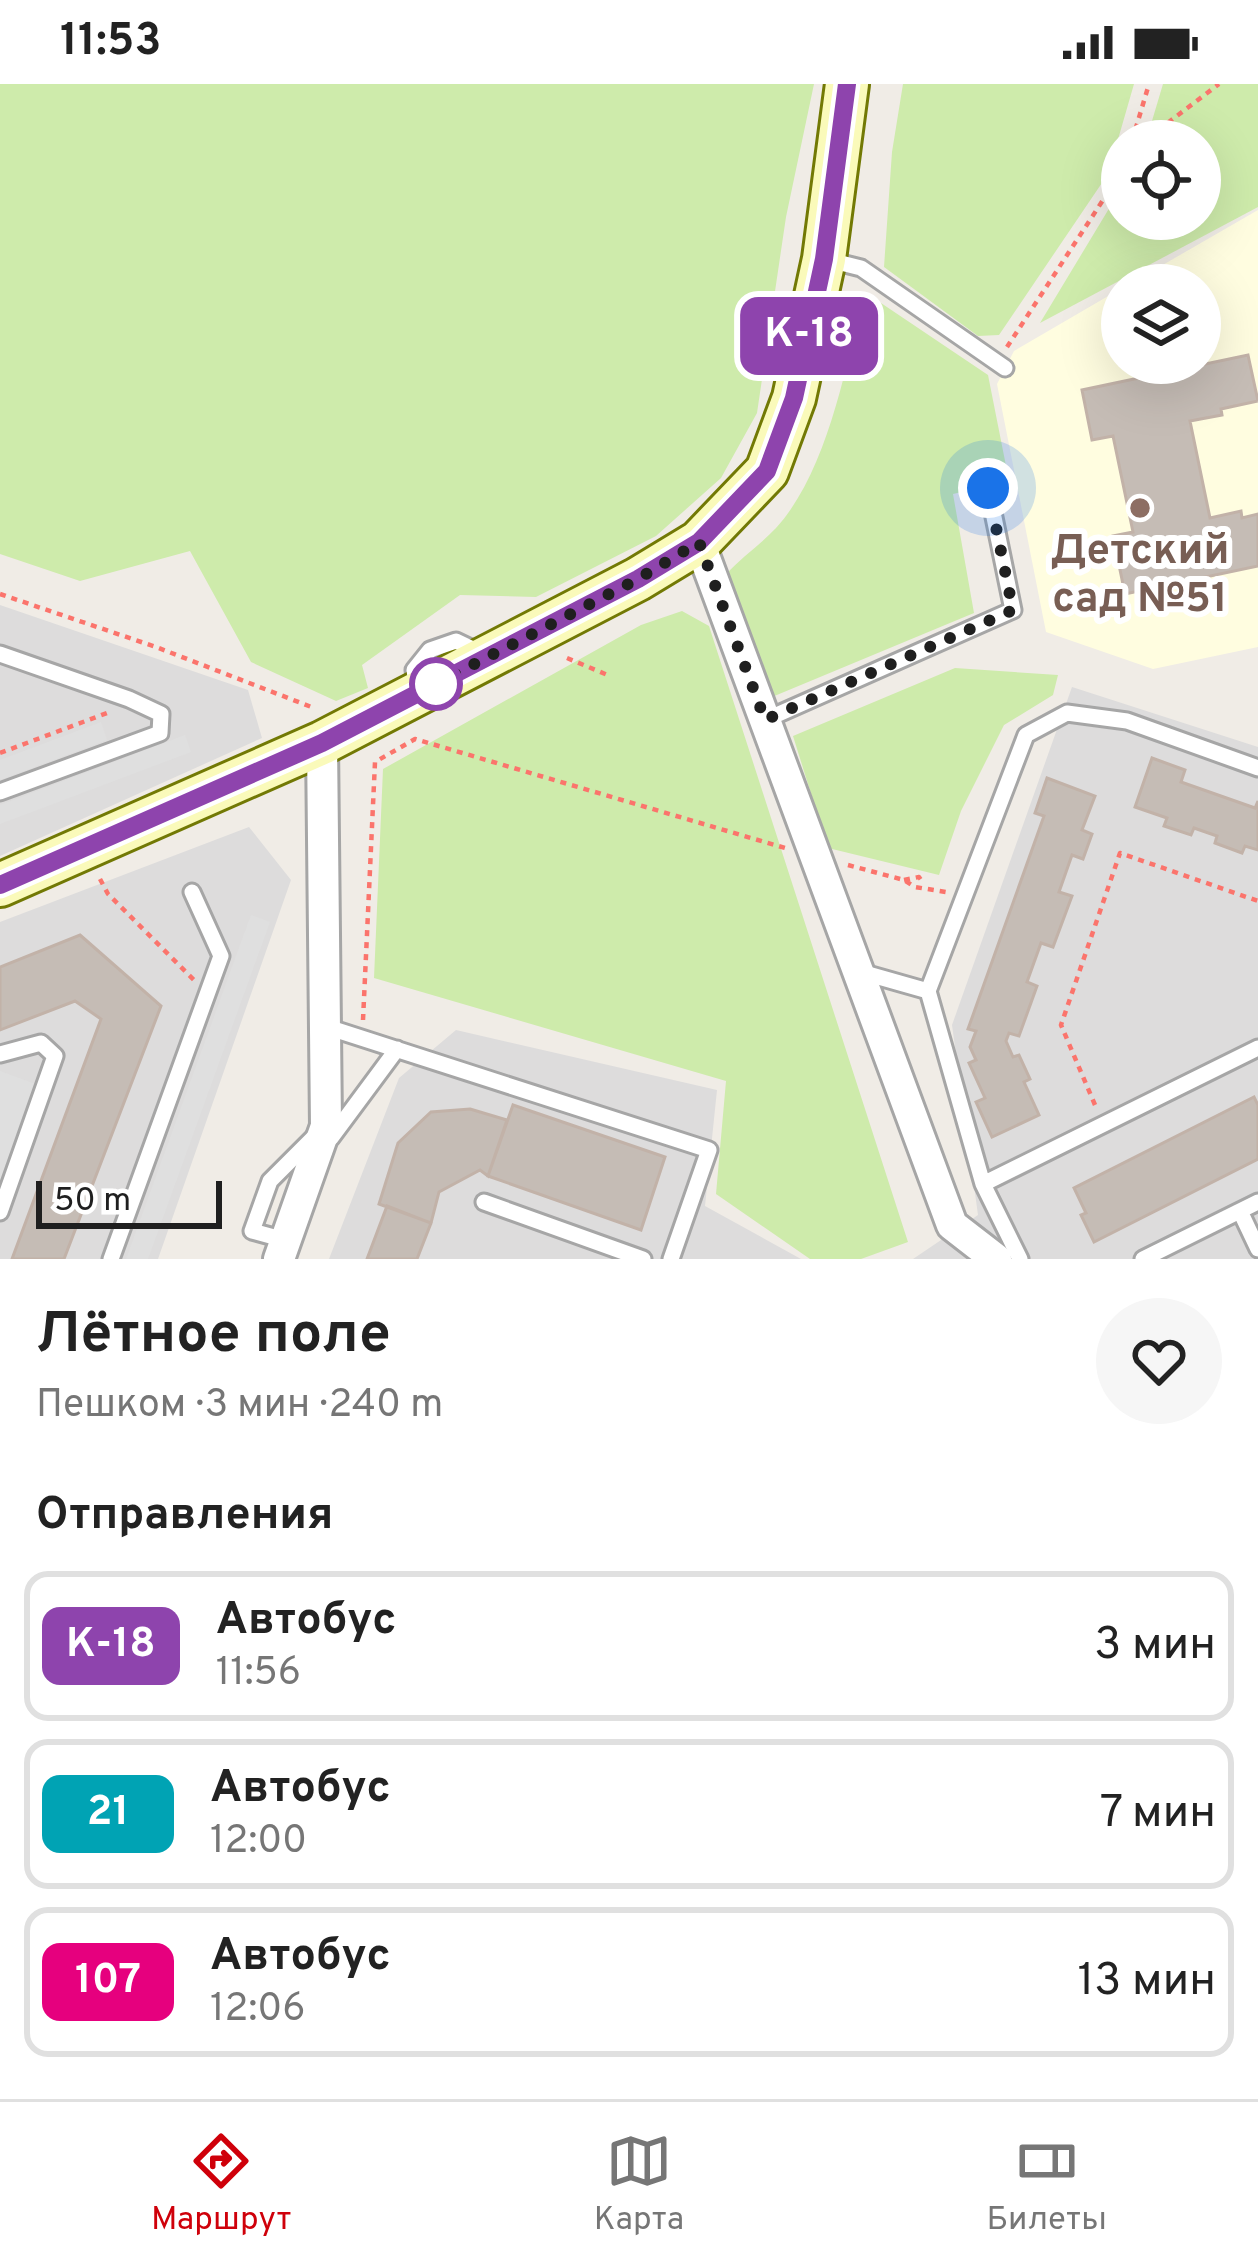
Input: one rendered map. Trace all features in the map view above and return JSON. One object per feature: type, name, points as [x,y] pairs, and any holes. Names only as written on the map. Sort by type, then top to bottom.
[{"type":"street","points":[[0,885],[322,743],[638,579],[699,542],[767,471],[794,398],[824,259],[847,84]]},
{"type":"street","points":[[699,542],[952,1225],[958,1259]]},
{"type":"street","points":[[282,1250],[326,1126],[322,743]]},
{"type":"street","points":[[952,1225],[996,1259]]},
{"type":"lane","points":[[824,259],[861,268],[1002,366]]},
{"type":"lane","points":[[765,720],[1013,610],[988,488]]},
{"type":"lane","points":[[0,654],[161,714],[160,733],[0,792]]},
{"type":"lane","points":[[1020,1259],[983,1184],[928,991],[1027,735],[1067,713],[1127,721],[1258,769]]},
{"type":"lane","points":[[111,1259],[221,956],[192,892]]},
{"type":"lane","points":[[858,971],[928,991]]},
{"type":"lane","points":[[324,1026],[709,1150],[671,1259]]},
{"type":"lane","points":[[0,1054],[41,1043],[55,1056],[0,1212]]},
{"type":"lane","points":[[983,1184],[1258,1048]]},
{"type":"lane","points":[[314,1160],[397,1049]]},
{"type":"lane","points":[[282,1250],[252,1231],[270,1181],[326,1126]]},
{"type":"lane","points":[[484,1202],[643,1259]]},
{"type":"lane","points":[[1143,1259],[1258,1202]]},
{"type":"lane","points":[[1240,1211],[1258,1249]]},
{"type":"path","points":[[1140,120],[1149,84]]},
{"type":"path","points":[[1172,120],[1219,84]]},
{"type":"path","points":[[1002,366],[1101,205]]},
{"type":"path","points":[[0,594],[360,723]]},
{"type":"path","points":[[567,658],[610,676]]},
{"type":"path","points":[[0,753],[136,702]]},
{"type":"path","points":[[362,1038],[375,762],[415,740],[904,880],[919,877],[926,886],[964,897]]},
{"type":"path","points":[[84,848],[108,894],[208,991]]},
{"type":"path","points":[[1104,1124],[1061,1025],[1120,853],[1258,901]]},
{"type":"shaded area","name":"Детский сад №51","points":[[1258,210],[1258,647],[1153,669],[1046,632],[997,384],[1014,351],[1101,300],[1101,384],[1221,384],[1221,264],[1164,264],[1206,240],[1221,240],[1221,231]]},
{"type":"shaded area","points":[[0,605],[248,690],[262,738],[0,856]]},
{"type":"shaded area","points":[[1072,687],[1258,747],[1258,1259],[913,1259],[978,1215],[952,1025]]},
{"type":"shaded area","points":[[101,722],[107,740],[0,780],[0,760]]},
{"type":"shaded area","points":[[185,735],[191,752],[0,824],[0,805]]},
{"type":"shaded area","points":[[249,827],[291,880],[158,1259],[0,1259],[0,922]]},
{"type":"shaded area","points":[[251,915],[270,922],[148,1259],[126,1259]]},
{"type":"shaded area","points":[[456,1030],[717,1090],[705,1206],[801,1259],[329,1259],[399,1078]]},
{"type":"shaded area","points":[[0,1071],[38,1085],[0,1185]]},
{"type":"green space","points":[[0,84],[814,84],[786,217],[757,413],[721,478],[656,536],[536,597],[460,595],[362,665],[368,688],[336,701],[251,662],[190,551],[80,581],[0,554]]},
{"type":"green space","points":[[903,84],[1134,84],[1124,120],[1101,120],[1101,184],[999,335],[978,336],[884,267],[892,152]]},
{"type":"green space","points":[[1163,84],[1258,84],[1258,207],[1221,227],[1221,120],[1152,120]]},
{"type":"green space","points":[[1101,222],[1101,240],[1196,240],[1151,264],[1101,264],[1101,291],[1040,323]]},
{"type":"green space","points":[[863,298],[878,301],[988,375],[1009,481],[953,494],[974,613],[772,697],[727,573],[776,528],[809,479],[832,419]]},
{"type":"green space","points":[[682,611],[709,626],[908,1242],[861,1259],[810,1259],[716,1194],[726,1081],[374,978],[383,769],[641,625]]},
{"type":"green space","points":[[955,668],[1058,675],[1053,695],[1004,725],[961,811],[939,875],[828,848],[793,736]]},
{"type":"building","points":[[1248,355],[1258,401],[1190,421],[1210,518],[1241,511],[1242,518],[1258,514],[1258,566],[1125,594],[1113,536],[1133,532],[1113,436],[1092,440],[1082,390],[1110,384],[1221,384],[1221,361]]},
{"type":"building","points":[[1152,758],[1185,770],[1181,782],[1255,808],[1258,801],[1258,850],[1245,846],[1242,853],[1215,843],[1217,836],[1194,828],[1191,835],[1164,826],[1167,818],[1135,807]]},
{"type":"building","points":[[1047,778],[1095,796],[1082,830],[1092,834],[1083,859],[1072,855],[1059,892],[1072,896],[1053,947],[1041,943],[1027,982],[1037,986],[1019,1036],[1009,1033],[1006,1041],[1030,1079],[1024,1082],[1039,1115],[992,1137],[976,1102],[985,1098],[969,1063],[976,1060],[970,1047],[976,1031],[968,1029],[1044,816],[1035,813]]},
{"type":"building","points":[[80,935],[161,1006],[64,1259],[12,1259],[101,1019],[75,1001],[0,1030],[0,967]]},
{"type":"building","points":[[1254,1097],[1258,1159],[1094,1242],[1074,1188]]},
{"type":"building","points":[[513,1105],[665,1157],[641,1230],[488,1176]]},
{"type":"building","points":[[470,1109],[507,1120],[488,1176],[480,1170],[439,1192],[431,1223],[379,1204],[398,1143],[431,1112]]},
{"type":"building","points":[[387,1206],[431,1223],[417,1259],[367,1259]]},
{"type":"bus line","name":"К-18","points":[[0,885],[322,743],[638,579],[699,542],[767,471],[794,398],[824,259],[847,84]]},
{"type":"place","name":"Детский сад №51","points":[[1140,508]]},
{"type":"route","points":[[436,684],[699,542],[765,720],[1013,610],[988,488]]}]
